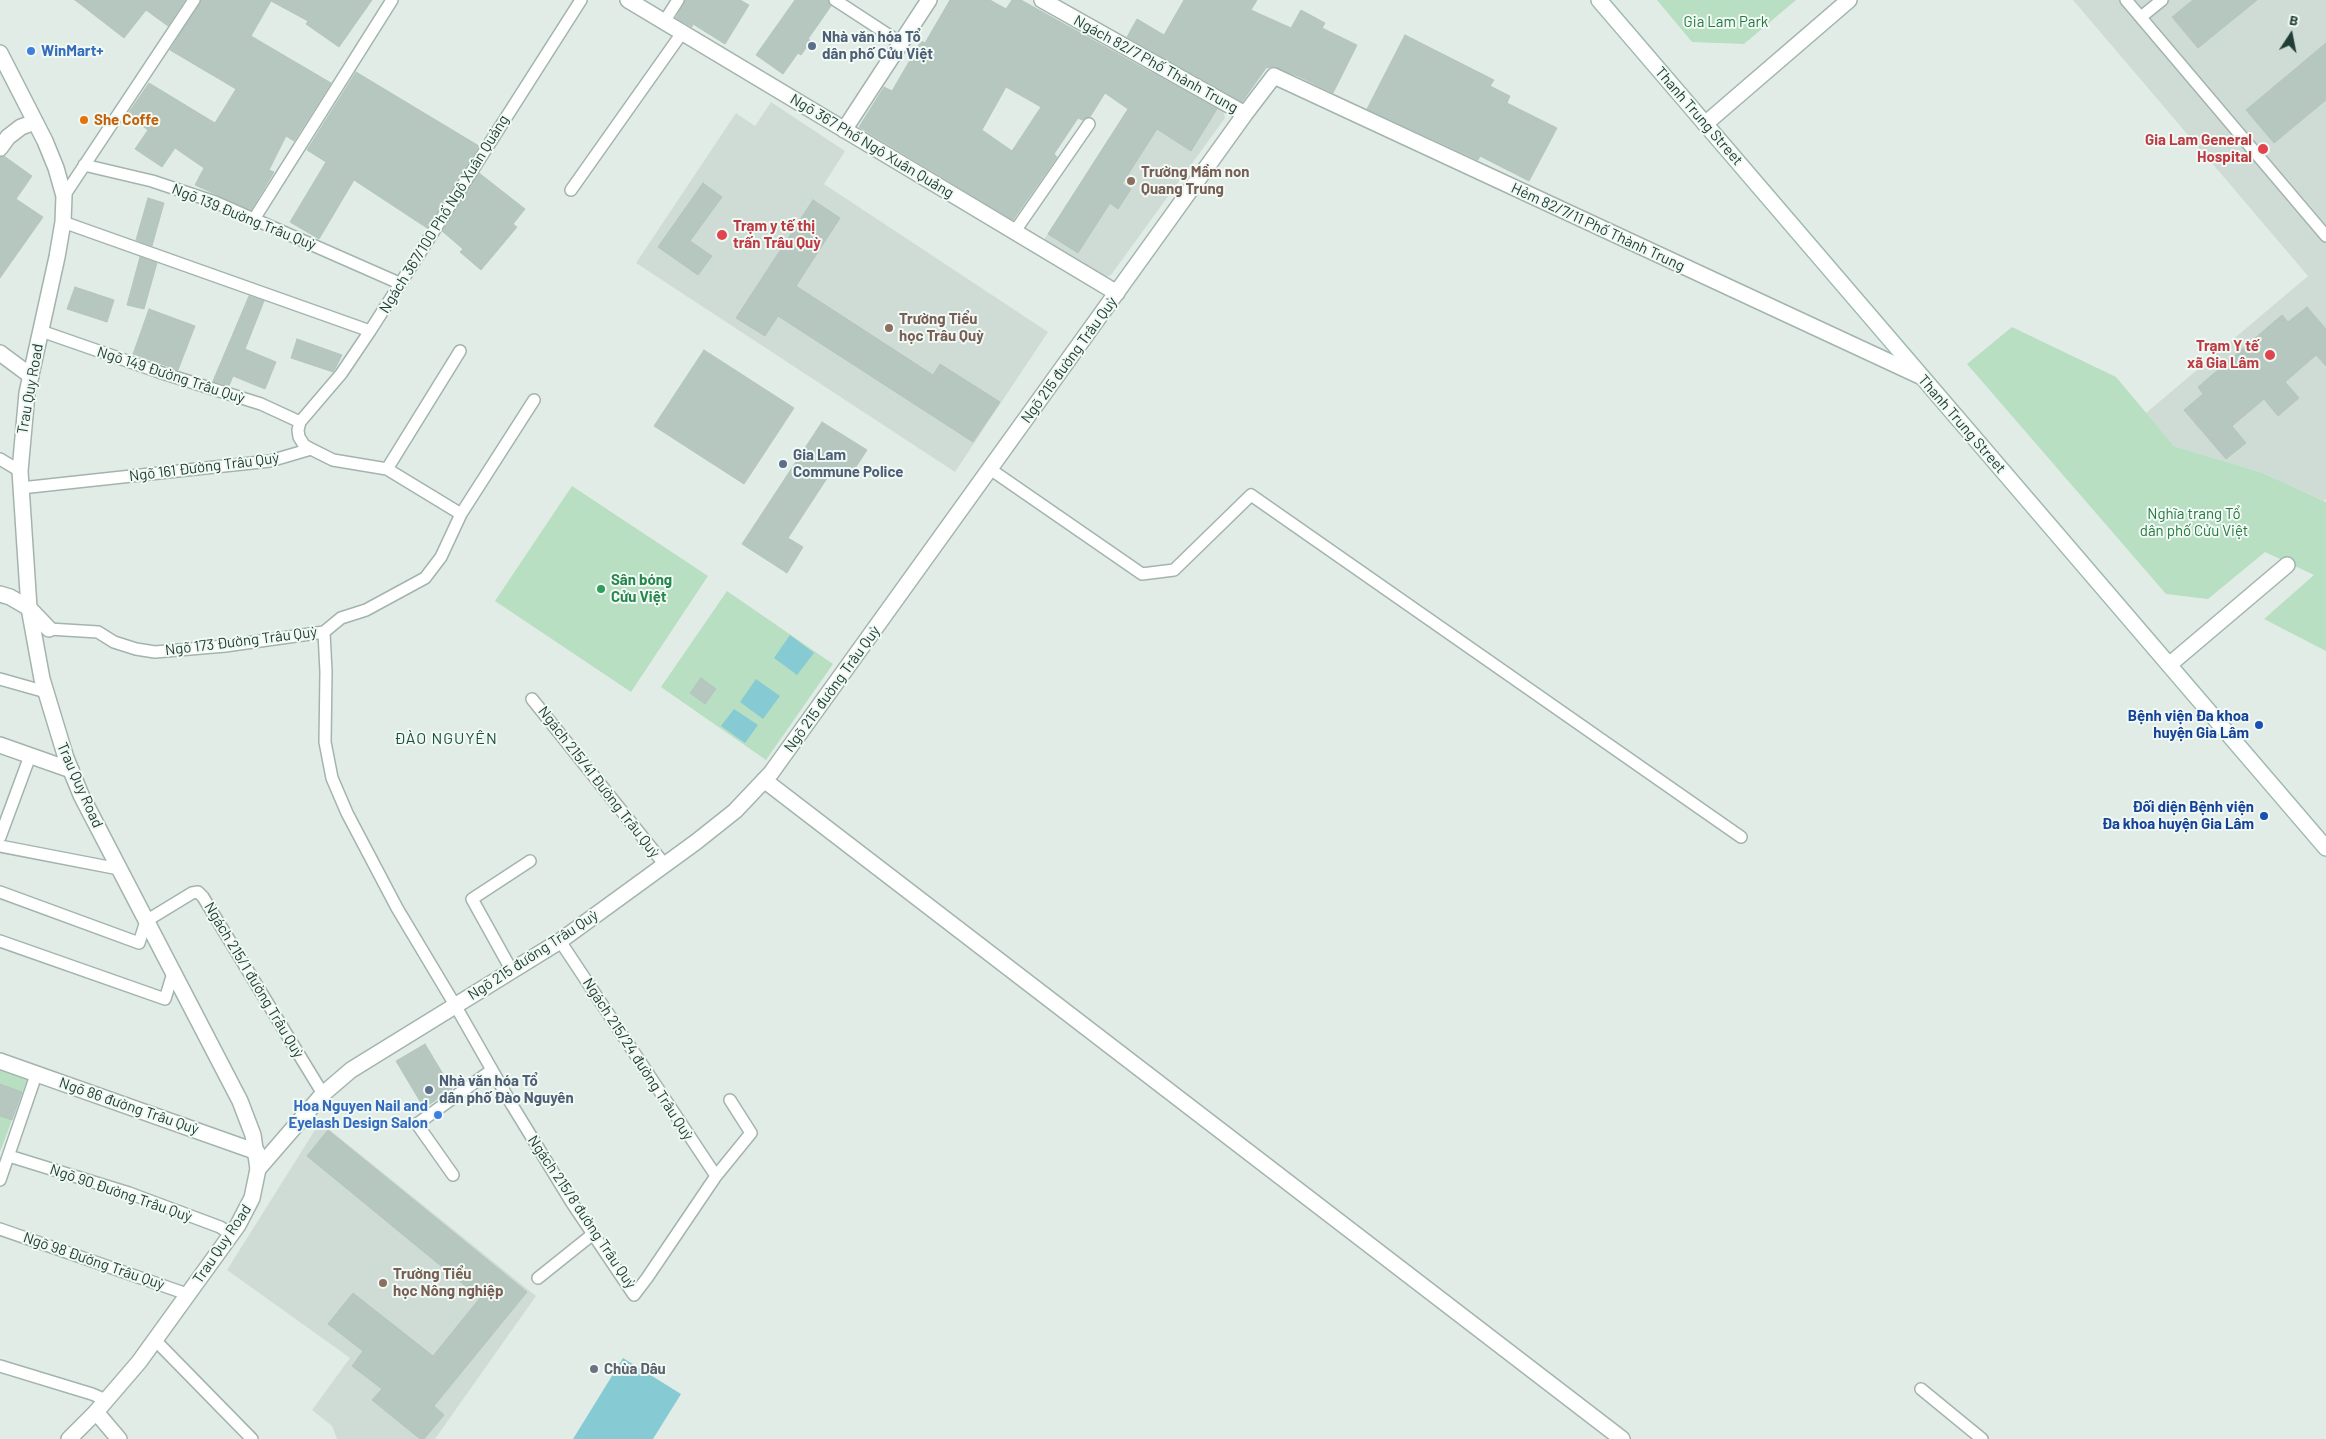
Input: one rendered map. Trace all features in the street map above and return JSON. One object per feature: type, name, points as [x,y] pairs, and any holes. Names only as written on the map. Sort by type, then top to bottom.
[{"type":"street","name":"Ngõ 367 Phố Ngô Xuân Quảng","points":[[628,0],[1117,293]]},
{"type":"street","points":[[844,130],[929,0]]},
{"type":"street","name":"Ngách 82/7 Phố Thành Trung","points":[[1042,0],[1245,114]]},
{"type":"street","name":"Thanh Trung Street","points":[[1599,0],[2326,848]]},
{"type":"street","points":[[1705,124],[1849,0]]},
{"type":"street","name":"Trau Quy Road","points":[[0,53],[56,168],[64,196],[63,222],[22,426],[20,471],[29,608],[46,692],[81,795],[240,1101],[253,1135],[258,1169],[252,1198],[231,1234],[155,1340],[96,1412],[69,1439]]},
{"type":"street","name":"Ngõ 215 đường Trâu Quỳ","points":[[258,1169],[323,1094],[351,1070],[560,941],[665,866],[735,810],[764,780],[1274,76]]},
{"type":"street","name":"Hẻm 82/7/11 Phố Thành Trung","points":[[1274,76],[1922,377]]},
{"type":"street","points":[[0,148],[8,137],[21,127],[35,122]]},
{"type":"street","points":[[0,352],[31,376]]},
{"type":"street","points":[[2169,665],[2287,565]]},
{"type":"street","points":[[0,594],[10,597],[29,608],[49,629]]},
{"type":"street","points":[[0,746],[71,770]]},
{"type":"street","points":[[764,780],[1622,1439]]},
{"type":"street","name":"Ngõ 86 đường Trâu Quỳ","points":[[0,1061],[257,1152]]},
{"type":"street","points":[[96,1412],[119,1439]]},
{"type":"lane","points":[[64,196],[194,0]]},
{"type":"lane","points":[[254,219],[392,0]]},
{"type":"lane","name":"Ngách 367/100 Phố Ngô Xuân Quảng","points":[[300,422],[341,374],[370,331],[399,282],[581,0]]},
{"type":"lane","points":[[664,22],[678,0]]},
{"type":"lane","points":[[834,0],[901,43]]},
{"type":"lane","points":[[2126,0],[2326,236]]},
{"type":"lane","points":[[2141,18],[2162,0]]},
{"type":"lane","points":[[571,190],[682,33]]},
{"type":"lane","points":[[1015,232],[1089,124]]},
{"type":"lane","name":"Ngõ 139 Đường Trâu Quỳ","points":[[84,165],[152,181],[215,202],[399,282]]},
{"type":"lane","points":[[63,222],[370,331]]},
{"type":"lane","name":"Ngõ 149 Đường Trâu Quỳ","points":[[40,331],[159,372],[261,404],[300,422]]},
{"type":"lane","points":[[387,469],[460,351]]},
{"type":"lane","name":"Ngõ 173 Đường Trâu Quỳ","points":[[49,629],[98,632],[114,642],[136,649],[155,652],[225,646],[324,632],[341,618],[366,610],[425,578],[441,556],[461,514],[534,400]]},
{"type":"lane","points":[[300,422],[299,436],[304,445],[333,460],[387,469],[461,514]]},
{"type":"lane","name":"Ngõ 161 Đường Trâu Quỳ","points":[[21,488],[270,461],[311,449]]},
{"type":"lane","points":[[0,459],[20,471]]},
{"type":"lane","points":[[990,469],[1142,574],[1174,570],[1251,495],[1741,837]]},
{"type":"lane","name":"Ngách 215/8 đường Trâu Quỳ","points":[[324,632],[326,672],[325,742],[332,778],[347,813],[396,908],[456,1005],[492,1070],[593,1234],[634,1295],[716,1176],[751,1133],[730,1100]]},
{"type":"lane","points":[[0,679],[46,692]]},
{"type":"lane","name":"Ngách 215/41 Đường Trâu Quỳ","points":[[532,698],[665,866]]},
{"type":"lane","points":[[0,837],[30,756]]},
{"type":"lane","points":[[0,846],[119,869]]},
{"type":"lane","points":[[512,970],[472,899],[530,861]]},
{"type":"lane","points":[[0,892],[139,943],[146,921]]},
{"type":"lane","name":"Ngách 215/1 đường Trâu Quỳ","points":[[146,921],[192,893],[198,892],[203,897],[323,1094]]},
{"type":"lane","points":[[0,941],[35,955],[165,999],[173,973]]},
{"type":"lane","name":"Ngách 215/24 đường Trâu Quỳ","points":[[560,941],[716,1176]]},
{"type":"lane","points":[[454,1175],[417,1124],[492,1070]]},
{"type":"lane","points":[[0,1180],[36,1075]]},
{"type":"lane","name":"Ngõ 90 Đường Trâu Quỳ","points":[[9,1156],[129,1193],[220,1227],[231,1234]]},
{"type":"lane","name":"Ngõ 98 Đường Trâu Quỳ","points":[[0,1229],[187,1294]]},
{"type":"lane","points":[[538,1278],[593,1234]]},
{"type":"lane","points":[[155,1340],[252,1439]]},
{"type":"lane","points":[[0,1366],[106,1400]]},
{"type":"lane","points":[[1921,1389],[1982,1439]]},
{"type":"shaded area","name":"Gia Lam General Hospital","points":[[2073,0],[2326,0],[2326,499],[2324,501],[2263,473],[2174,446],[2146,413],[2308,276]]},
{"type":"shaded area","name":"Trường Mầm non Quang Trung","points":[[1153,70],[1223,111],[1225,118],[1111,275],[1103,278],[1043,241]]},
{"type":"shaded area","name":"Trường Tiểu học Trâu Quỳ","points":[[771,102],[845,151],[824,184],[1048,332],[955,472],[636,263],[736,113],[755,126]]},
{"type":"shaded area","name":"Trường Tiểu học Nông nghiệp","points":[[320,1122],[536,1296],[435,1439],[337,1439],[332,1426],[312,1410],[350,1358],[227,1270]]},
{"type":"green space","name":"Gia Lam Park","points":[[1657,0],[1796,0],[1744,44],[1692,42]]},
{"type":"green space","name":"Nghĩa trang Tổ dân phố Cửu Việt","points":[[2012,327],[2116,377],[2174,446],[2263,473],[2326,502],[2326,651],[2264,619],[2314,575],[2265,552],[2208,599],[2166,594],[1967,364]]},
{"type":"green space","name":"Sân bóng Cửu Việt","points":[[572,486],[708,576],[631,692],[495,601]]},
{"type":"green space","points":[[727,591],[833,664],[766,760],[661,687]]},
{"type":"green space","points":[[0,1061],[30,1072],[0,1152]]},
{"type":"water","points":[[790,635],[814,653],[797,675],[774,658]]},
{"type":"water","points":[[756,679],[780,696],[763,719],[740,702]]},
{"type":"water","points":[[734,709],[758,725],[745,743],[721,726]]},
{"type":"water","points":[[623,1358],[681,1394],[653,1439],[573,1439]]},
{"type":"building","points":[[75,0],[185,0],[168,26],[146,10],[124,38]]},
{"type":"building","points":[[201,0],[372,0],[339,47],[306,24],[308,21],[271,1],[251,36],[331,83],[294,141],[286,136],[269,170],[274,172],[251,210],[195,185],[204,168],[175,148],[162,167],[135,149],[148,130],[127,115],[149,83],[215,123],[236,89],[170,50]]},
{"type":"building","points":[[685,0],[740,0],[749,5],[725,44],[693,24],[692,27],[676,18]]},
{"type":"building","points":[[795,0],[828,0],[831,6],[808,39],[811,41],[801,55],[798,53],[783,74],[756,55]]},
{"type":"building","points":[[950,0],[990,0],[1006,9],[1012,0],[1021,0],[1217,109],[1191,151],[1157,129],[1122,184],[1131,189],[1118,209],[1110,203],[1078,253],[1048,234],[1128,109],[1105,93],[1090,117],[1082,120],[1078,118],[1054,154],[1057,157],[1013,220],[859,127],[884,87],[892,91],[921,41],[925,43]],"holes":[[[1006,87],[1041,107],[1012,151],[982,130]]]},
{"type":"building","points":[[1184,0],[1257,0],[1251,10],[1291,28],[1301,10],[1325,23],[1322,28],[1357,45],[1333,93],[1298,76],[1273,67],[1266,68],[1242,102],[1127,37],[1137,19],[1164,35]]},
{"type":"building","points":[[2193,0],[2257,0],[2198,48],[2172,17]]},
{"type":"building","points":[[1405,35],[1494,80],[1490,86],[1510,96],[1507,103],[1557,128],[1529,181],[1480,156],[1478,160],[1367,109]]},
{"type":"building","points":[[2326,43],[2326,100],[2274,143],[2246,110]]},
{"type":"building","points":[[356,72],[479,146],[427,228],[354,180],[319,239],[290,222],[326,162],[307,150]]},
{"type":"building","points":[[4,156],[32,176],[16,199],[43,217],[0,278],[0,157]]},
{"type":"building","points":[[479,173],[525,209],[513,224],[517,227],[481,270],[460,252],[463,249],[442,231]]},
{"type":"building","points":[[703,183],[722,197],[690,241],[712,256],[698,275],[658,247]]},
{"type":"building","points":[[148,198],[164,203],[152,246],[136,240]]},
{"type":"building","points":[[813,200],[840,218],[796,286],[933,375],[940,364],[1000,402],[973,442],[778,316],[765,336],[736,318]]},
{"type":"building","points":[[140,257],[157,263],[144,309],[127,305]]},
{"type":"building","points":[[75,287],[114,300],[107,322],[67,309]]},
{"type":"building","points":[[249,296],[264,301],[245,349],[276,362],[265,389],[233,376],[229,386],[213,381]]},
{"type":"building","points":[[2307,307],[2326,329],[2326,366],[2316,355],[2285,382],[2299,398],[2278,416],[2264,399],[2232,426],[2246,443],[2226,459],[2184,410],[2203,394],[2198,387],[2282,315],[2288,322]]},
{"type":"building","points":[[149,309],[195,326],[178,370],[133,354]]},
{"type":"building","points":[[297,339],[342,355],[333,372],[291,358]]},
{"type":"building","points":[[704,350],[794,408],[744,484],[654,426]]},
{"type":"building","points":[[822,422],[867,450],[850,476],[835,466],[788,538],[803,547],[787,573],[742,544]]},
{"type":"building","points":[[701,678],[716,689],[705,704],[690,693]]},
{"type":"building","points":[[425,1044],[452,1089],[424,1108],[396,1061]]},
{"type":"building","points":[[0,1084],[22,1092],[12,1120],[0,1116]]},
{"type":"building","points":[[328,1130],[527,1292],[434,1406],[444,1415],[424,1439],[420,1439],[372,1400],[382,1389],[352,1366],[363,1351],[328,1324],[353,1293],[433,1356],[480,1298],[307,1156]]},
{"type":"place","name":"Nhà văn hóa Tổ dân phố Cửu Việt","points":[[812,46]]},
{"type":"place","name":"WinMart+","points":[[31,51]]},
{"type":"place","name":"She Coffe","points":[[84,120]]},
{"type":"place","name":"Gia Lam General Hospital","points":[[2263,149]]},
{"type":"place","name":"Trường Mầm non Quang Trung","points":[[1131,181]]},
{"type":"place","name":"Trạm y tế thị trấn Trâu Quỳ","points":[[722,235]]},
{"type":"place","name":"Trường Tiểu học Trâu Quỳ","points":[[889,328]]},
{"type":"place","name":"Trạm Y tế xã Gia Lâm","points":[[2270,355]]},
{"type":"place","name":"Gia Lam Commune Police","points":[[783,464]]},
{"type":"place","name":"Sân bóng Cửu Việt","points":[[601,589]]},
{"type":"place","name":"Bệnh viện Đa khoa huyện Gia Lâm","points":[[2259,725]]},
{"type":"place","name":"Đối diện Bệnh viện Đa khoa huyện Gia Lâm","points":[[2264,816]]},
{"type":"place","name":"Nhà văn hóa Tổ dân phố Đào Nguyên","points":[[429,1090]]},
{"type":"place","name":"Hoa Nguyen Nail and Eyelash Design Salon","points":[[438,1115]]},
{"type":"place","name":"Trường Tiểu học Nông nghiệp","points":[[383,1283]]},
{"type":"place","name":"Chùa Dâu","points":[[594,1369]]},
{"type":"district","name":"ĐÀO NGUYÊN","points":[[446,739]]}]
